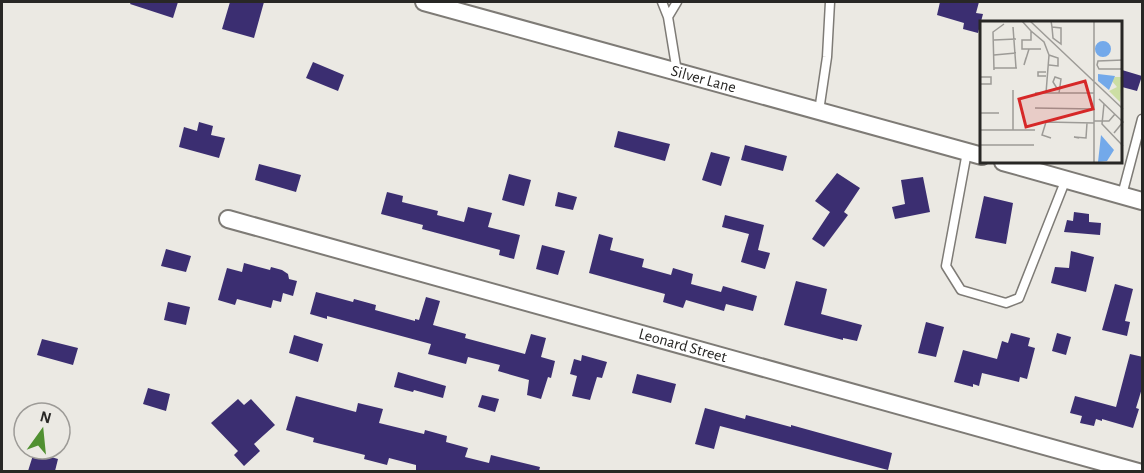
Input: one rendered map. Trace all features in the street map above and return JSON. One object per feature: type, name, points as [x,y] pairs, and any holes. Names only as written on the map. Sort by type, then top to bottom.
[{"type":"street","name":"Silver Lane","points":[[424,2],[466,7],[677,72],[975,154]]},
{"type":"street","points":[[1010,164],[1143,201]]},
{"type":"street","name":"Leonard Street","points":[[228,219],[1138,471]]},
{"type":"lane","points":[[662,2],[669,17],[677,72]]},
{"type":"lane","points":[[669,17],[676,2]]},
{"type":"lane","points":[[819,111],[827,57],[830,2]]},
{"type":"lane","points":[[1122,195],[1143,118]]},
{"type":"lane","points":[[975,154],[946,266],[961,290],[1006,303],[1019,298],[1066,179]]},
{"type":"building","points":[[131,2],[178,2],[173,18],[130,4]]},
{"type":"building","points":[[230,2],[264,2],[254,38],[222,29]]},
{"type":"building","points":[[940,2],[979,2],[976,13],[983,14],[978,33],[963,29],[964,23],[937,15]]},
{"type":"building","points":[[313,62],[344,75],[338,91],[306,78]]},
{"type":"building","points":[[1123,70],[1142,76],[1137,91],[1123,87]]},
{"type":"building","points":[[199,122],[213,126],[211,135],[225,138],[219,158],[179,147],[184,127],[197,131]]},
{"type":"building","points":[[618,131],[670,144],[665,161],[614,147]]},
{"type":"building","points":[[745,145],[787,156],[783,171],[741,160]]},
{"type":"building","points":[[711,152],[730,157],[721,186],[702,180]]},
{"type":"building","points":[[259,164],[301,175],[296,192],[255,180]]},
{"type":"building","points":[[837,173],[860,188],[844,212],[848,215],[824,247],[812,239],[830,212],[815,201]]},
{"type":"building","points":[[509,174],[531,180],[524,206],[502,200]]},
{"type":"building","points":[[923,177],[930,212],[895,219],[892,207],[905,204],[901,180]]},
{"type":"building","points":[[387,192],[403,196],[402,202],[438,211],[437,215],[464,222],[468,207],[492,213],[488,227],[520,235],[514,259],[499,255],[500,250],[422,229],[423,225],[381,214]]},
{"type":"building","points":[[558,192],[577,197],[573,210],[555,206]]},
{"type":"building","points":[[984,196],[1013,203],[1006,244],[975,238]]},
{"type":"building","points":[[1074,212],[1089,214],[1089,222],[1101,223],[1100,235],[1064,232],[1067,220],[1073,221]]},
{"type":"building","points":[[725,215],[764,225],[758,250],[770,253],[765,269],[741,262],[749,234],[722,227]]},
{"type":"building","points":[[599,234],[613,238],[610,250],[644,259],[642,267],[671,275],[673,268],[693,274],[691,284],[721,292],[723,286],[757,296],[753,311],[726,304],[724,311],[686,300],[683,308],[663,302],[665,294],[589,273]]},
{"type":"building","points":[[542,245],[565,251],[558,275],[536,269]]},
{"type":"building","points":[[166,249],[191,256],[186,272],[161,266]]},
{"type":"building","points":[[1071,251],[1094,257],[1086,292],[1051,283],[1055,267],[1069,268]]},
{"type":"building","points":[[244,263],[270,270],[271,267],[288,274],[289,279],[297,281],[293,296],[283,293],[281,302],[273,300],[271,308],[237,299],[235,305],[218,300],[227,268],[242,272]]},
{"type":"building","points":[[796,281],[827,289],[821,314],[862,325],[857,341],[843,338],[843,340],[784,325]]},
{"type":"building","points":[[1115,284],[1133,289],[1125,321],[1130,322],[1127,336],[1102,330]]},
{"type":"building","points":[[316,292],[353,302],[354,299],[376,305],[375,310],[415,321],[415,319],[419,320],[426,297],[440,301],[433,325],[466,334],[465,338],[525,354],[531,334],[546,338],[541,357],[555,361],[551,378],[548,377],[541,399],[527,395],[529,380],[498,371],[500,365],[468,357],[466,364],[428,354],[431,344],[327,316],[327,319],[310,314]]},
{"type":"building","points":[[168,302],[190,307],[186,325],[164,320]]},
{"type":"building","points":[[926,322],[944,327],[936,357],[918,353]]},
{"type":"building","points":[[1011,333],[1030,338],[1028,346],[1035,348],[1027,379],[1020,377],[1019,382],[982,373],[979,386],[973,384],[973,387],[954,382],[963,350],[997,359],[1002,341],[1008,343]]},
{"type":"building","points":[[1057,333],[1071,337],[1066,355],[1052,351]]},
{"type":"building","points":[[294,335],[323,344],[318,362],[289,353]]},
{"type":"building","points":[[42,339],[78,348],[73,365],[37,355]]},
{"type":"building","points":[[1130,354],[1143,357],[1143,385],[1133,428],[1102,419],[1102,421],[1096,419],[1094,426],[1080,423],[1082,416],[1070,413],[1075,396],[1116,407]]},
{"type":"building","points":[[582,355],[607,362],[602,378],[597,377],[590,400],[572,396],[577,376],[570,374],[574,359],[581,361]]},
{"type":"building","points":[[398,372],[446,386],[443,398],[394,387]]},
{"type":"building","points":[[637,374],[676,384],[671,403],[632,393]]},
{"type":"building","points":[[148,388],[170,394],[166,411],[143,404]]},
{"type":"building","points":[[482,395],[499,399],[495,412],[478,407]]},
{"type":"building","points":[[296,396],[356,412],[358,403],[383,409],[379,423],[424,434],[425,430],[447,436],[446,442],[468,448],[465,457],[489,463],[491,455],[540,467],[539,471],[416,471],[416,465],[389,458],[387,465],[364,459],[365,455],[313,442],[314,438],[286,430]]},
{"type":"building","points":[[238,399],[244,405],[251,399],[275,425],[254,444],[260,451],[244,466],[234,455],[238,451],[211,423]]},
{"type":"building","points":[[705,408],[745,419],[746,415],[791,427],[791,425],[892,453],[888,470],[720,426],[714,449],[695,444]]},
{"type":"building","points":[[31,461],[58,461],[55,471],[28,471]]}]
